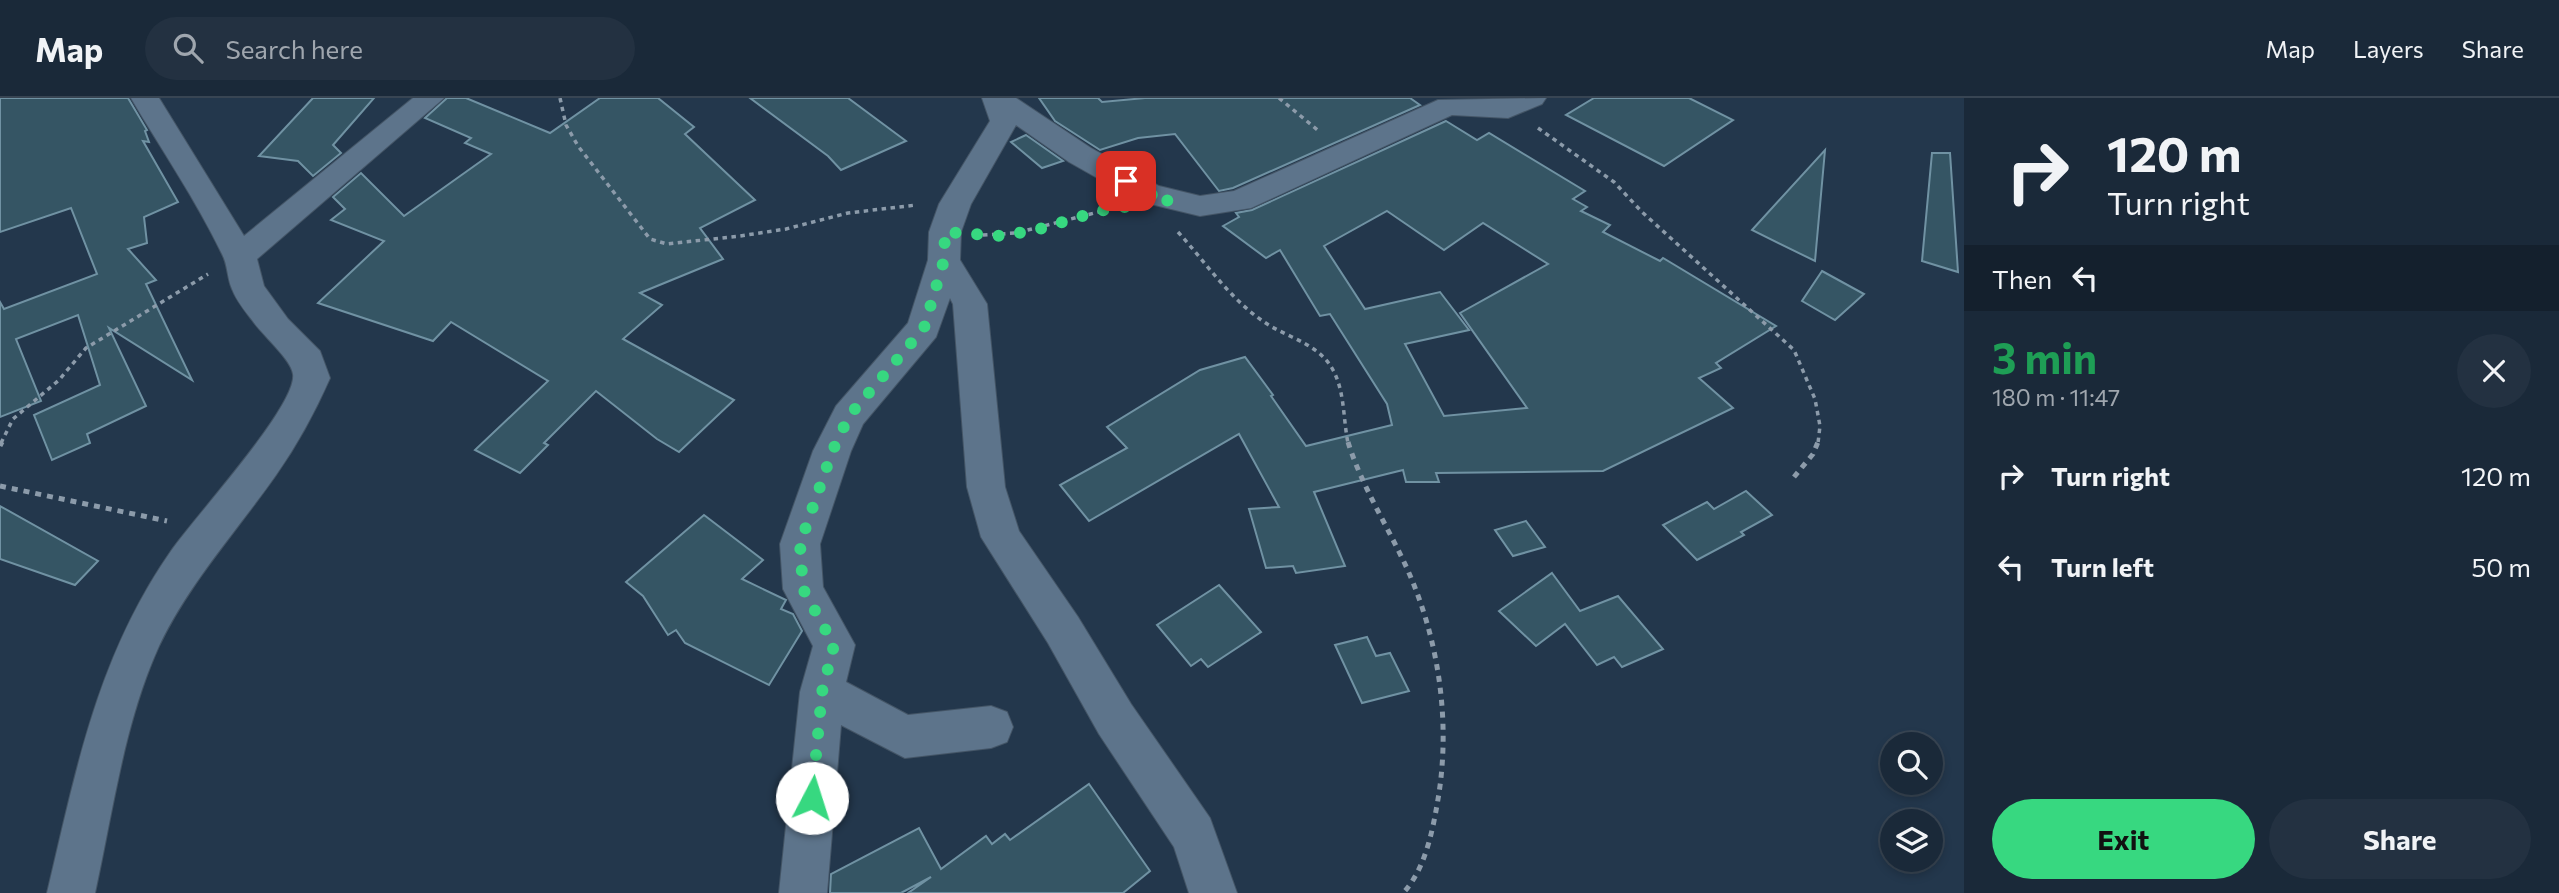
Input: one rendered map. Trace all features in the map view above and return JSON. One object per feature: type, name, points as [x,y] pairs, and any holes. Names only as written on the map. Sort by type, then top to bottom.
[{"type":"street","points":[[71,893],[123,683],[142,637],[179,573],[262,464],[290,421],[312,378],[308,360],[276,328],[248,289],[240,256],[145,98]]},
{"type":"street","points":[[240,256],[430,98]]},
{"type":"street","points":[[803,893],[822,692],[834,645],[803,589],[800,544],[832,452],[849,416],[924,328],[948,232],[978,161],[1004,121],[997,98]]},
{"type":"street","points":[[997,98],[1080,155],[1149,194],[1172,213],[1240,201],[1448,106],[1520,103]]},
{"type":"street","points":[[948,232],[970,304],[986,487],[1000,537],[1063,629],[1115,719],[1193,835],[1213,893]]},
{"type":"street","points":[[822,692],[905,737],[991,727]]},
{"type":"path","points":[[560,98],[566,125],[578,146],[650,239],[659,242],[677,243],[763,233],[848,213],[899,205],[948,232],[1001,236],[1036,230],[1099,211],[1172,213],[1227,288],[1266,324],[1315,349],[1328,362],[1336,375],[1348,444],[1412,580],[1434,654],[1445,748],[1441,795],[1431,838],[1414,883],[1403,893]]},
{"type":"path","points":[[1279,98],[1345,152]]},
{"type":"path","points":[[1520,103],[1568,147],[1614,182],[1642,212],[1794,350],[1810,378],[1820,417],[1816,450],[1794,477]]},
{"type":"path","points":[[0,446],[13,419],[51,388],[86,348],[171,294],[240,256]]},
{"type":"path","points":[[0,486],[212,531]]},
{"type":"building","points":[[0,98],[128,98],[147,130],[145,131],[149,142],[143,141],[178,202],[144,217],[147,243],[128,249],[156,280],[146,284],[192,380],[109,328],[146,406],[87,434],[90,443],[52,460],[34,415],[100,385],[78,315],[16,339],[41,401],[0,417],[0,302],[4,309],[97,274],[71,208],[0,232]]},
{"type":"building","points":[[313,98],[374,98],[333,145],[341,153],[313,176],[298,161],[259,156]]},
{"type":"building","points":[[447,98],[466,98],[550,133],[600,98],[658,98],[694,127],[685,134],[755,200],[700,228],[723,259],[640,293],[662,305],[623,339],[734,400],[679,452],[657,439],[596,391],[544,443],[548,445],[520,473],[475,450],[548,381],[451,322],[433,341],[318,303],[384,241],[331,220],[345,209],[333,197],[361,173],[404,216],[491,154],[465,143],[471,138],[425,118]]},
{"type":"building","points":[[750,98],[848,98],[906,141],[841,170],[828,156]]},
{"type":"building","points":[[1039,98],[1098,98],[1102,102],[1145,98],[1410,98],[1420,105],[1233,188],[1219,191],[1175,134],[1138,138],[1100,150],[1055,121]]},
{"type":"building","points":[[1594,98],[1689,98],[1733,120],[1664,166],[1566,115]]},
{"type":"building","points":[[1446,121],[1477,140],[1489,133],[1585,191],[1573,199],[1587,207],[1581,211],[1610,225],[1603,232],[1660,261],[1663,258],[1776,326],[1716,363],[1721,368],[1699,378],[1733,408],[1603,471],[1436,473],[1439,482],[1406,482],[1403,470],[1314,492],[1345,566],[1296,573],[1293,566],[1266,568],[1249,509],[1279,507],[1239,434],[1089,521],[1060,485],[1127,448],[1107,427],[1200,370],[1245,357],[1306,446],[1392,425],[1387,404],[1330,314],[1320,316],[1280,250],[1266,258],[1223,226],[1239,217],[1236,213],[1252,210]],"holes":[[[1387,211],[1444,250],[1483,223],[1548,264],[1460,313],[1527,408],[1444,416],[1405,344],[1469,330],[1440,292],[1365,309],[1324,246]]]},
{"type":"building","points":[[1026,135],[1063,161],[1042,168],[1011,142]]},
{"type":"building","points":[[1825,150],[1815,261],[1752,230]]},
{"type":"building","points":[[1932,153],[1950,153],[1958,272],[1922,261]]},
{"type":"building","points":[[1822,271],[1864,294],[1835,320],[1802,301]]},
{"type":"building","points":[[1746,491],[1772,515],[1741,532],[1744,535],[1697,560],[1663,525],[1707,502],[1714,509]]},
{"type":"building","points":[[0,506],[98,561],[75,585],[0,559]]},
{"type":"building","points":[[704,515],[763,560],[742,579],[786,600],[781,609],[793,614],[802,631],[769,685],[685,643],[676,630],[668,635],[643,596],[626,582]]},
{"type":"building","points":[[1526,521],[1545,547],[1513,556],[1495,530]]},
{"type":"building","points":[[1552,573],[1580,611],[1618,596],[1663,649],[1622,667],[1614,657],[1597,665],[1565,624],[1536,646],[1499,611]]},
{"type":"building","points":[[1219,585],[1261,632],[1208,667],[1201,659],[1191,666],[1157,625]]},
{"type":"building","points":[[1367,637],[1376,656],[1390,653],[1409,691],[1362,703],[1335,645]]},
{"type":"building","points":[[1089,784],[1150,871],[1123,893],[908,893],[931,877],[901,893],[830,893],[831,874],[919,828],[941,869],[986,836],[992,844],[1005,834],[1010,840]]},
{"type":"route","points":[[812,798],[822,692],[834,645],[803,589],[800,544],[832,452],[849,416],[924,328],[944,260],[945,232],[1001,236],[1036,230],[1099,211],[1170,200],[1149,194],[1126,181]]}]
